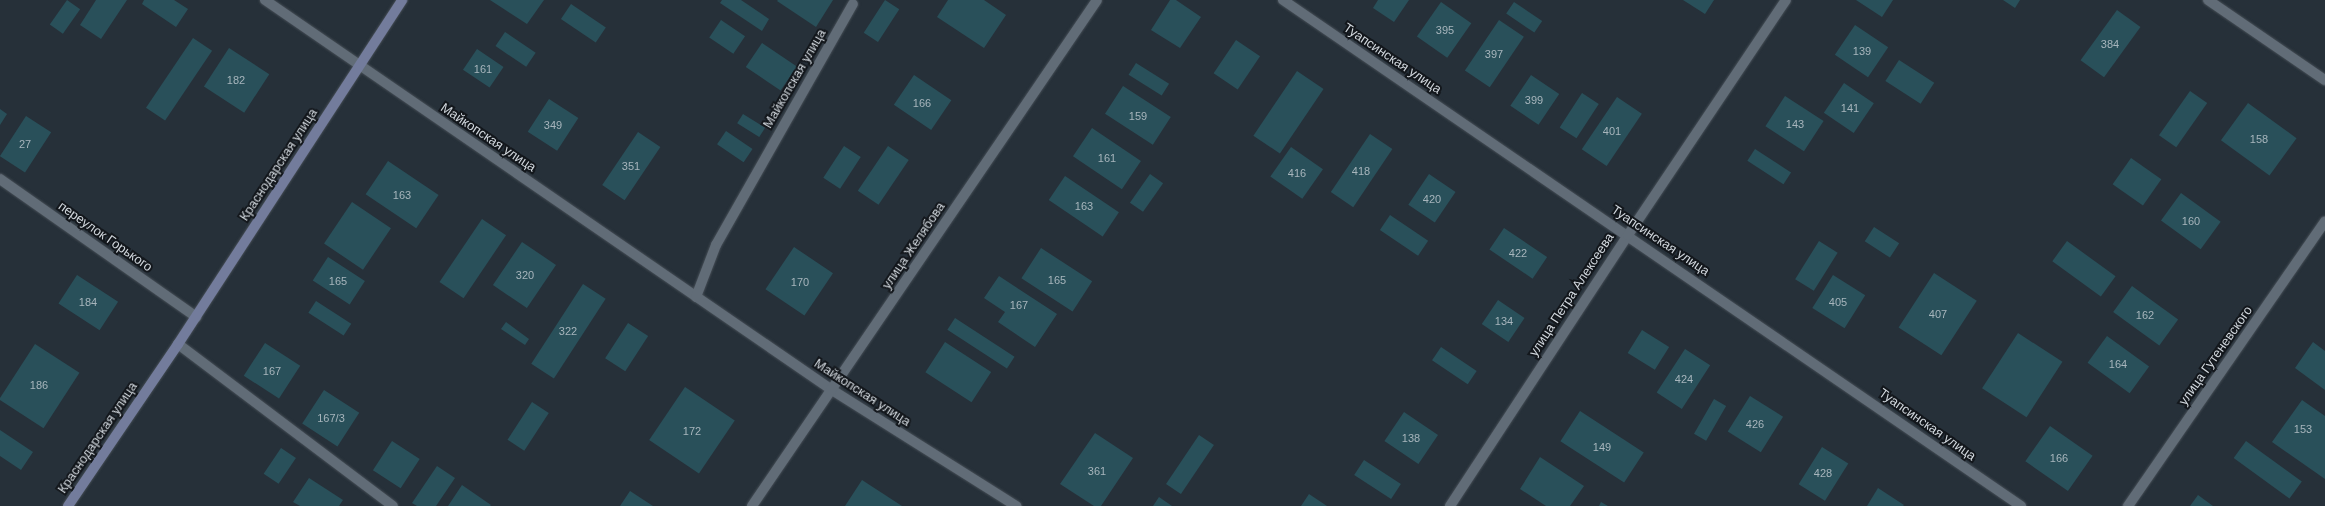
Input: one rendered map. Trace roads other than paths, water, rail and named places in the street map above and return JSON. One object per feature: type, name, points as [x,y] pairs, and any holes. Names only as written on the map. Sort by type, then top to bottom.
[{"type":"main road","name":"Краснодарская улица","points":[[68,506],[196,317],[402,0]]},
{"type":"street","name":"Майкопская улица","points":[[265,0],[832,390],[1016,506]]},
{"type":"street","name":"улица Желябова","points":[[752,506],[1097,0]]},
{"type":"street","name":"Туапсинская улица","points":[[1283,0],[1628,235],[2021,506]]},
{"type":"street","name":"улица Петра Алексеева","points":[[1450,506],[1628,235],[1786,0]]},
{"type":"street","points":[[2208,0],[2325,80]]},
{"type":"street","name":"Майкопская улица","points":[[696,297],[716,245],[853,4]]},
{"type":"street","name":"переулок Горького","points":[[0,179],[196,317]]},
{"type":"street","name":"улица Гутеневского","points":[[2128,506],[2325,221]]},
{"type":"street","points":[[178,344],[393,506]]}]
